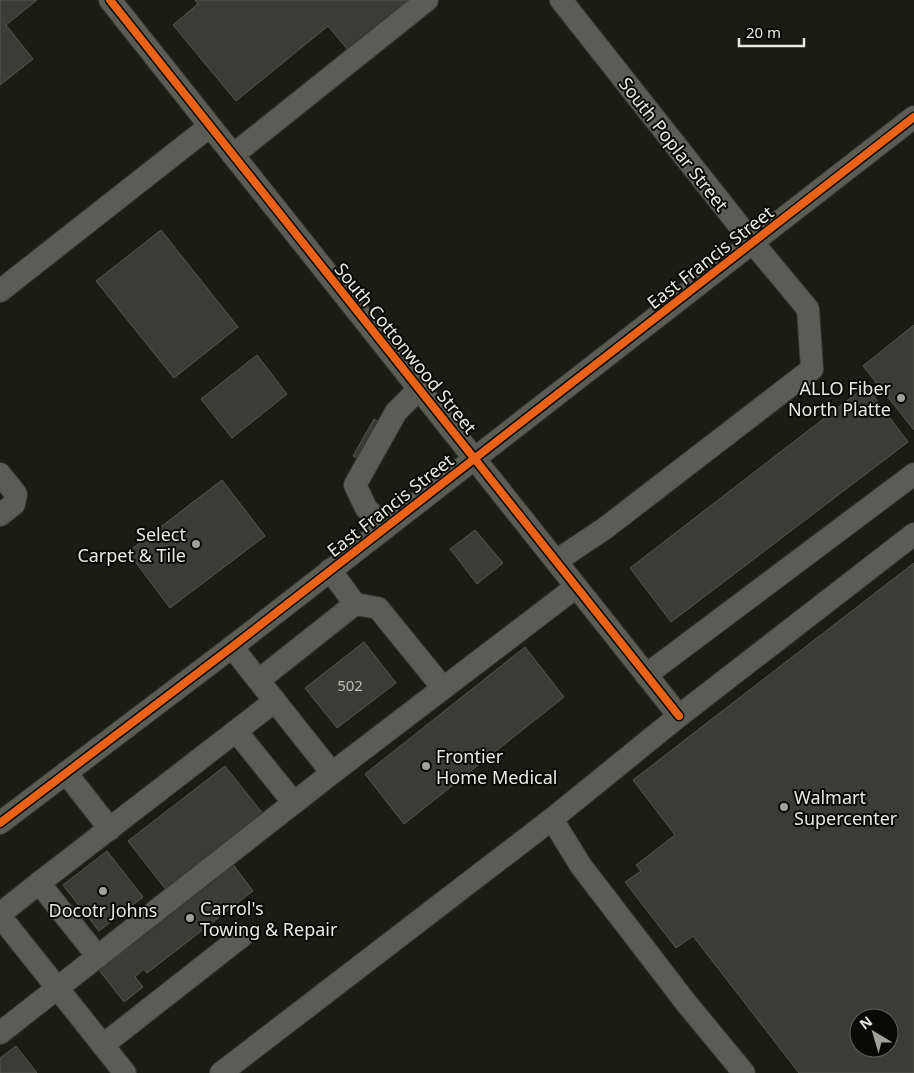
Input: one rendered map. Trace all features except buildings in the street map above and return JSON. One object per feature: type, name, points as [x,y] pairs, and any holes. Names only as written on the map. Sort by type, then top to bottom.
[{"type":"street","name":"South Cottonwood Street","points":[[110,0],[679,716]]},
{"type":"street","points":[[233,155],[427,0]]},
{"type":"street","name":"South Poplar Street","points":[[556,561],[604,529],[812,369],[808,309],[753,243],[561,0]]},
{"type":"street","name":"East Francis Street","points":[[0,823],[385,528],[914,117]]},
{"type":"street","points":[[0,291],[210,126]]},
{"type":"street","points":[[385,528],[366,508],[355,484],[396,412],[419,389]]},
{"type":"street","points":[[0,474],[16,494],[7,510]]},
{"type":"street","points":[[646,675],[914,474]]},
{"type":"street","points":[[221,1073],[552,820],[679,716],[914,534]]},
{"type":"street","points":[[330,570],[354,604],[378,608],[443,688]]},
{"type":"street","points":[[0,1033],[332,772],[576,587]]},
{"type":"street","points":[[259,680],[354,604]]},
{"type":"street","points":[[232,646],[332,772]]},
{"type":"street","points":[[120,1071],[103,1045],[0,915],[275,701]]},
{"type":"street","points":[[236,731],[294,803]]},
{"type":"street","points":[[66,773],[110,829]]},
{"type":"street","points":[[552,820],[581,866],[687,1004],[744,1073]]},
{"type":"street","points":[[39,883],[98,956]]},
{"type":"street","points":[[103,1045],[242,936]]},
{"type":"cycle path","points":[[110,0],[679,716]]},
{"type":"cycle path","points":[[0,823],[232,647],[914,117]]},
{"type":"place","name":"ALLO Fiber North Platte","points":[[901,398]]},
{"type":"place","name":"Select Carpet & Tile","points":[[196,544]]},
{"type":"place","name":"Frontier Home Medical","points":[[426,766]]},
{"type":"place","name":"Walmart Supercenter","points":[[784,807]]},
{"type":"place","name":"Docotr Johns","points":[[103,891]]},
{"type":"place","name":"Carrol's Towing & Repair","points":[[190,918]]}]
